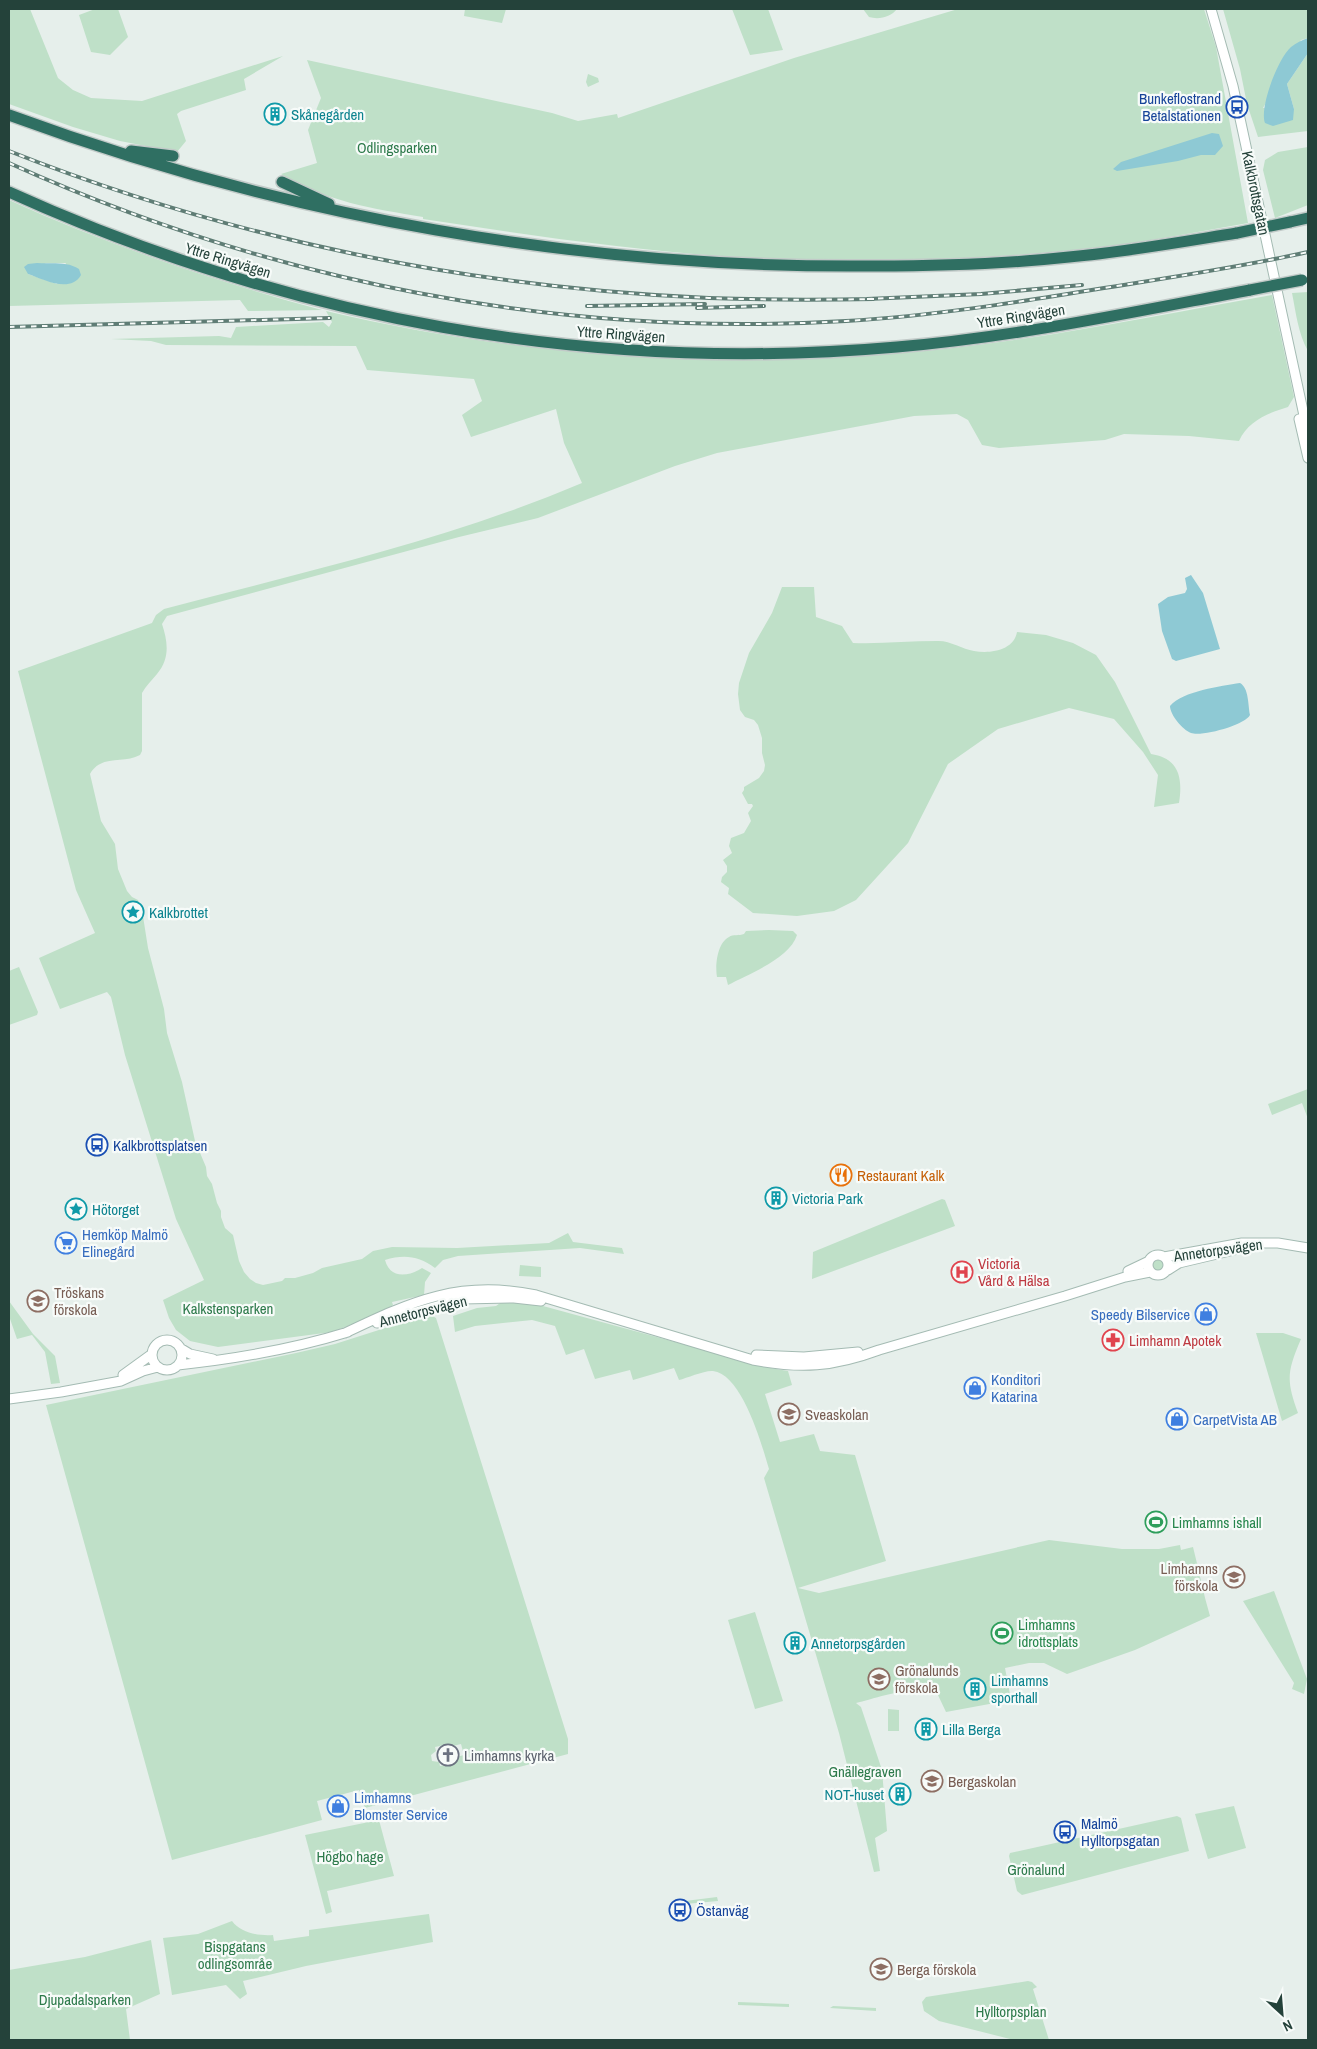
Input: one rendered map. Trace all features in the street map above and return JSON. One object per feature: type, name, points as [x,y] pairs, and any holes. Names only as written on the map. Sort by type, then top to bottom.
[{"type":"highway","points":[[9,115],[92,145],[215,182],[361,216],[422,228],[576,251],[733,264],[834,267],[941,266],[1067,258],[1150,248],[1308,218]]},
{"type":"highway","points":[[92,145],[174,156]]},
{"type":"highway","points":[[282,182],[302,193],[361,216]]},
{"type":"highway","name":"Yttre Ringvägen","points":[[9,192],[59,215],[143,248],[278,292],[408,322],[484,335],[555,344],[631,350],[712,354],[777,354],[897,347],[973,339],[1069,324],[1305,279]]},
{"type":"main road","name":"Kalkbrottsgatan","points":[[1211,9],[1233,86],[1308,434]]},
{"type":"main road","name":"Kalkbrottsgatan","points":[[1295,378],[1299,420],[1308,458]]},
{"type":"main road","name":"Annetorpsvägen","points":[[972,1324],[1132,1269],[1155,1256],[1164,1257],[1242,1243],[1278,1243],[1305,1247]]},
{"type":"main road","name":"Annetorpsvägen","points":[[178,1365],[223,1360],[296,1346],[344,1333],[397,1308],[438,1295],[460,1290],[486,1288],[511,1290],[564,1304],[724,1351],[778,1357],[804,1357],[879,1350],[972,1324],[1125,1276],[1150,1272],[1160,1276],[1180,1263],[1230,1250],[1266,1246],[1305,1247]]},
{"type":"main road","name":"Annetorpsvägen","points":[[1164,1257],[1168,1262],[1168,1270]]},
{"type":"main road","points":[[1149,1261],[1148,1267],[1150,1272]]},
{"type":"main road","points":[[9,1399],[95,1386],[121,1381],[143,1371],[158,1368],[168,1370],[178,1365],[182,1357],[180,1348],[172,1341],[163,1340],[156,1345],[152,1354],[128,1372],[95,1386]]},
{"type":"main road","name":"Annetorpsvägen","points":[[180,1348],[190,1354],[223,1360]]},
{"type":"main road","points":[[152,1354],[158,1368]]},
{"type":"green space","points":[[9,9],[30,9],[58,78],[73,90],[91,98],[142,101],[283,56],[244,79],[246,90],[181,111],[177,114],[186,141],[177,152],[120,141],[73,127],[9,104]]},
{"type":"green space","points":[[95,9],[118,9],[128,37],[110,55],[91,52],[79,15]]},
{"type":"green space","points":[[465,9],[506,9],[502,23],[464,16]]},
{"type":"green space","points":[[732,9],[768,9],[783,50],[750,55]]},
{"type":"green space","points":[[863,9],[897,9],[888,16],[877,18],[869,17]]},
{"type":"green space","name":"Odlingsparken","points":[[958,9],[1204,9],[1216,47],[1248,223],[1125,244],[974,258],[873,261],[771,259],[684,253],[609,245],[423,219],[423,217],[350,203],[314,191],[281,174],[317,163],[308,130],[321,98],[307,60],[552,113],[578,121],[617,114],[618,118],[794,58]]},
{"type":"green space","points":[[1223,9],[1308,9],[1308,38],[1301,40],[1263,108],[1294,109],[1287,84],[1308,53],[1308,131],[1258,137],[1247,104],[1240,69]]},
{"type":"green space","points":[[588,74],[598,78],[599,82],[588,87],[586,82]]},
{"type":"green space","points":[[1308,147],[1308,205],[1275,218],[1263,170],[1265,160],[1278,152]]},
{"type":"green space","points":[[9,200],[85,233],[163,261],[203,275],[322,310],[248,311],[240,300],[9,306]],"holes":[[[46,263],[66,263],[57,284],[28,274]]]},
{"type":"green space","points":[[1308,292],[1308,351],[1300,330],[1292,293]]},
{"type":"green space","name":"Kalkstensparken","points":[[1272,295],[1294,397],[1288,407],[1266,415],[1253,423],[1239,441],[1189,436],[1124,434],[1105,440],[999,448],[982,445],[968,420],[957,414],[914,416],[717,453],[675,466],[538,518],[459,537],[167,616],[162,624],[166,637],[166,656],[161,668],[142,693],[142,751],[140,755],[134,758],[100,764],[90,774],[101,821],[115,844],[118,869],[127,891],[138,900],[142,910],[148,948],[164,1009],[167,1033],[182,1082],[195,1141],[206,1167],[207,1176],[212,1184],[225,1228],[233,1235],[239,1261],[244,1272],[250,1279],[263,1285],[362,1259],[373,1251],[392,1247],[457,1248],[549,1243],[568,1233],[573,1242],[622,1248],[624,1254],[580,1248],[458,1256],[443,1260],[435,1268],[411,1257],[392,1258],[385,1260],[387,1266],[395,1273],[411,1273],[422,1268],[431,1273],[425,1282],[424,1295],[392,1302],[393,1305],[381,1313],[332,1332],[218,1347],[190,1341],[176,1330],[169,1318],[163,1300],[204,1280],[176,1219],[125,1055],[111,997],[107,992],[60,1009],[39,958],[95,933],[76,890],[18,671],[152,623],[156,615],[164,609],[375,554],[480,522],[582,483],[564,443],[556,409],[471,437],[462,415],[482,401],[474,379],[367,370],[356,346],[166,345],[151,341],[111,339],[219,336],[231,338],[236,327],[323,322],[329,327],[332,322],[326,311],[402,327],[556,350],[634,356],[789,359],[867,356],[986,344],[1068,332]]},
{"type":"green space","points":[[782,587],[814,587],[816,617],[842,626],[853,643],[942,641],[969,650],[987,652],[1007,647],[1015,638],[1017,632],[1046,635],[1073,643],[1096,655],[1115,682],[1151,754],[1168,760],[1177,771],[1180,785],[1179,803],[1154,807],[1158,775],[1143,752],[1114,719],[1069,708],[998,729],[948,764],[908,843],[856,900],[834,911],[797,916],[753,913],[728,894],[729,888],[721,882],[722,877],[727,872],[727,866],[723,860],[732,853],[729,846],[731,838],[744,833],[751,821],[748,813],[753,806],[748,804],[742,793],[744,787],[759,778],[764,771],[765,765],[762,753],[762,738],[758,725],[754,720],[745,717],[740,710],[739,683],[749,653],[772,613]]},
{"type":"green space","points":[[746,931],[793,931],[797,935],[793,943],[778,958],[757,970],[728,985],[726,977],[717,977],[716,967],[719,949],[725,940],[731,936],[744,934]]},
{"type":"green space","points":[[19,967],[38,1012],[37,1015],[9,1025],[9,971]]},
{"type":"green space","points":[[1308,1089],[1308,1119],[1302,1103],[1272,1115],[1268,1104]]},
{"type":"green space","points":[[942,1199],[945,1200],[955,1226],[812,1279],[813,1252]]},
{"type":"green space","points":[[1156,1260],[1160,1260],[1164,1266],[1160,1272],[1156,1272],[1152,1268],[1152,1264]]},
{"type":"green space","points":[[520,1265],[541,1267],[541,1277],[519,1276]]},
{"type":"green space","points":[[9,1301],[33,1334],[55,1356],[60,1383],[51,1384],[45,1352],[32,1335],[17,1339],[9,1316]]},
{"type":"green space","name":"Gnällegraven","points":[[503,1301],[543,1306],[770,1368],[788,1371],[792,1385],[765,1394],[780,1442],[814,1434],[820,1451],[855,1455],[886,1561],[798,1588],[819,1593],[1049,1540],[1122,1549],[1159,1549],[1180,1545],[1181,1550],[1193,1547],[1210,1616],[1135,1650],[1067,1674],[1044,1663],[1029,1663],[1005,1668],[1011,1700],[946,1712],[937,1693],[929,1690],[909,1690],[856,1703],[861,1707],[882,1770],[887,1831],[875,1838],[880,1871],[874,1872],[839,1733],[764,1478],[769,1469],[756,1428],[742,1397],[733,1384],[723,1375],[713,1371],[679,1380],[674,1368],[633,1380],[630,1370],[595,1379],[584,1349],[566,1355],[555,1326],[532,1320],[475,1326],[455,1332],[453,1316],[477,1308],[496,1306]]},
{"type":"green space","points":[[429,1314],[436,1318],[568,1739],[568,1754],[365,1808],[359,1790],[317,1801],[322,1820],[172,1860],[46,1405],[335,1344]],"holes":[[[461,1744],[464,1755],[449,1759],[450,1764],[440,1766],[439,1762],[432,1761],[431,1755],[436,1751],[435,1747],[444,1745],[445,1748]]]},
{"type":"green space","points":[[1256,1333],[1283,1333],[1301,1339],[1293,1360],[1290,1376],[1291,1392],[1298,1413],[1282,1421]]},
{"type":"green space","points":[[1274,1591],[1307,1679],[1304,1694],[1292,1689],[1294,1683],[1243,1601]]},
{"type":"green space","points":[[755,1612],[783,1701],[755,1709],[728,1620]]},
{"type":"green space","points":[[888,1709],[899,1710],[899,1731],[888,1731]]},
{"type":"green space","points":[[1234,1806],[1246,1848],[1208,1859],[1195,1814]]},
{"type":"green space","name":"Grönalund","points":[[1177,1816],[1181,1818],[1189,1851],[1022,1895],[1017,1891],[1009,1856],[1010,1853]]},
{"type":"green space","name":"Högbo hage","points":[[379,1820],[394,1876],[327,1891],[332,1912],[326,1914],[305,1835]]},
{"type":"green space","points":[[717,1897],[718,1901],[685,1904],[685,1901]]},
{"type":"green space","name":"Bispgatans odlingsområe","points":[[429,1914],[433,1942],[306,1966],[243,1981],[247,1994],[240,1999],[226,1985],[172,1995],[163,1938],[198,1934],[232,1921],[245,1931],[262,1935],[273,1935],[274,1941],[309,1936],[309,1930]]},
{"type":"green space","name":"Djupadalsparken","points":[[151,1940],[160,1994],[126,2009],[130,2040],[9,2040],[9,1970],[85,1957]]},
{"type":"green space","name":"Hylltorpsplan","points":[[1028,1981],[1037,1987],[1033,1989],[1049,2040],[1014,2040],[939,2021],[924,2011],[922,2002],[926,1997]]},
{"type":"green space","points":[[738,2002],[789,2004],[789,2007],[738,2005]]},
{"type":"green space","points":[[833,2006],[876,2008],[876,2011],[830,2008]]},
{"type":"water","points":[[1308,38],[1308,53],[1287,84],[1294,109],[1293,120],[1273,126],[1265,123],[1267,95],[1275,72],[1291,47]]},
{"type":"water","points":[[1212,133],[1219,134],[1223,146],[1215,155],[1201,155],[1178,161],[1117,171],[1113,169],[1121,162]]},
{"type":"water","points":[[59,263],[74,266],[79,269],[81,275],[70,284],[48,282],[28,274],[24,267],[28,264]]},
{"type":"water","points":[[1191,575],[1203,593],[1220,649],[1176,661],[1172,659],[1162,631],[1158,604],[1168,597],[1185,593],[1187,589],[1185,578]]},
{"type":"water","points":[[1240,683],[1247,693],[1250,715],[1240,723],[1213,732],[1196,734],[1184,729],[1172,714],[1170,706],[1184,696],[1203,690]]},
{"type":"railway","points":[[9,151],[93,182],[179,210],[265,234],[353,254],[441,270],[530,283],[709,298],[874,299]]},
{"type":"railway","points":[[9,163],[109,205],[210,240],[313,270],[418,293],[524,310],[631,320],[738,324],[846,321],[911,316],[1181,276],[1308,252]]},
{"type":"railway","points":[[867,299],[981,294],[1082,285]]},
{"type":"railway","points":[[587,306],[705,304]]},
{"type":"railway","points":[[697,308],[764,306]]},
{"type":"railway","points":[[9,327],[330,318]]},
{"type":"place","name":"Bunkeflostrand Betalstationen","points":[[1237,107]]},
{"type":"place","name":"Skånegården","points":[[275,114]]},
{"type":"place","name":"Kalkbrottet","points":[[133,912]]},
{"type":"place","name":"Kalkbrottsplatsen","points":[[97,1145]]},
{"type":"place","name":"Restaurant Kalk","points":[[841,1175]]},
{"type":"place","name":"Victoria Park","points":[[776,1198]]},
{"type":"place","name":"Hötorget","points":[[76,1209]]},
{"type":"place","name":"Hemköp Malmö Elinegård","points":[[66,1243]]},
{"type":"place","name":"Victoria Vård & Hälsa","points":[[962,1272]]},
{"type":"place","name":"Tröskans förskola","points":[[38,1301]]},
{"type":"place","name":"Speedy Bilservice","points":[[1206,1314]]},
{"type":"place","name":"Limhamn Apotek","points":[[1113,1340]]},
{"type":"place","name":"Konditori Katarina","points":[[975,1388]]},
{"type":"place","name":"Sveaskolan","points":[[789,1414]]},
{"type":"place","name":"CarpetVista AB","points":[[1177,1419]]},
{"type":"place","name":"Limhamns ishall","points":[[1156,1522]]},
{"type":"place","name":"Limhamns förskola","points":[[1234,1577]]},
{"type":"place","name":"Limhamns idrottsplats","points":[[1002,1633]]},
{"type":"place","name":"Annetorpsgården","points":[[795,1643]]},
{"type":"place","name":"Grönalunds förskola","points":[[879,1679]]},
{"type":"place","name":"Limhamns sporthall","points":[[975,1689]]},
{"type":"place","name":"Lilla Berga","points":[[926,1729]]},
{"type":"place","name":"Limhamns kyrka","points":[[448,1755]]},
{"type":"place","name":"Bergaskolan","points":[[932,1781]]},
{"type":"place","name":"NOT-huset","points":[[900,1794]]},
{"type":"place","name":"Limhamns Blomster Service","points":[[338,1806]]},
{"type":"place","name":"Malmö Hylltorpsgatan","points":[[1065,1832]]},
{"type":"place","name":"Östanväg","points":[[680,1910]]},
{"type":"place","name":"Berga förskola","points":[[881,1969]]}]
